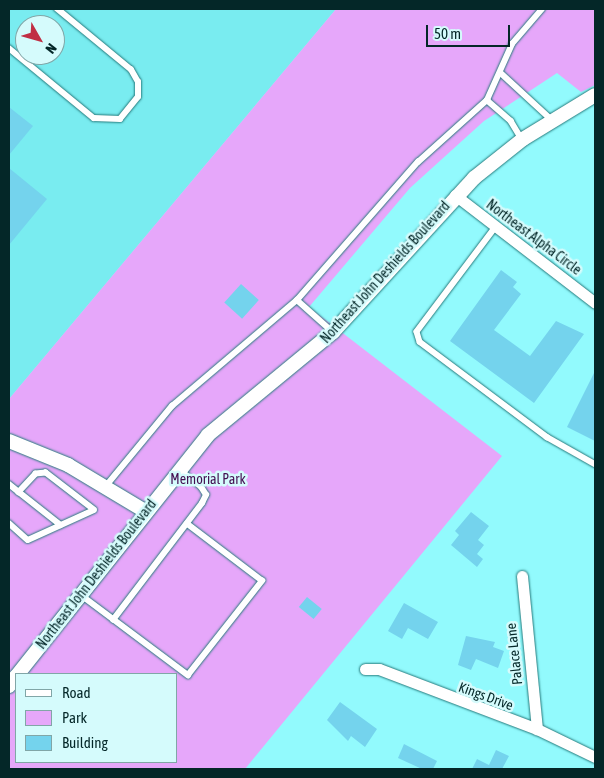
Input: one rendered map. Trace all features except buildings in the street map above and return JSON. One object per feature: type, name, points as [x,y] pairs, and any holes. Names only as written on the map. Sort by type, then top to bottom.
[{"type":"street","name":"Northeast John Deshields Boulevard","points":[[19,673],[178,470],[238,408],[332,332],[454,195],[523,139],[595,95]]},
{"type":"street","name":"Northeast Alpha Circle","points":[[454,195],[595,302]]},
{"type":"street","points":[[9,440],[106,486],[145,511]]},
{"type":"street","name":"Palace Lane","points":[[522,576],[537,729]]},
{"type":"street","name":"Kings Drive","points":[[365,668],[379,669],[537,729],[595,757]]},
{"type":"lane","points":[[9,48],[94,118],[120,119],[138,97],[138,82],[131,70],[57,9]]},
{"type":"lane","points":[[106,486],[172,406],[298,300],[418,162],[487,100],[501,73],[512,44],[542,9]]},
{"type":"lane","points":[[501,73],[552,120]]},
{"type":"lane","points":[[487,100],[511,121],[523,139]]},
{"type":"lane","points":[[496,227],[417,332],[420,342],[547,437],[595,464]]},
{"type":"lane","points":[[298,300],[332,332]]},
{"type":"lane","points":[[113,620],[187,524],[206,495],[178,470]]},
{"type":"lane","points":[[9,523],[28,540],[94,510],[46,473],[36,474],[19,492]]},
{"type":"lane","points":[[9,484],[61,525]]},
{"type":"lane","points":[[80,594],[188,675],[262,581],[187,524]]},
{"type":"shaded area","points":[[9,9],[336,9],[9,399]]},
{"type":"green space","name":"Memorial Park","points":[[336,9],[595,9],[595,85],[581,92],[557,73],[484,121],[410,188],[309,307],[502,456],[245,769],[9,769],[9,399]]}]
